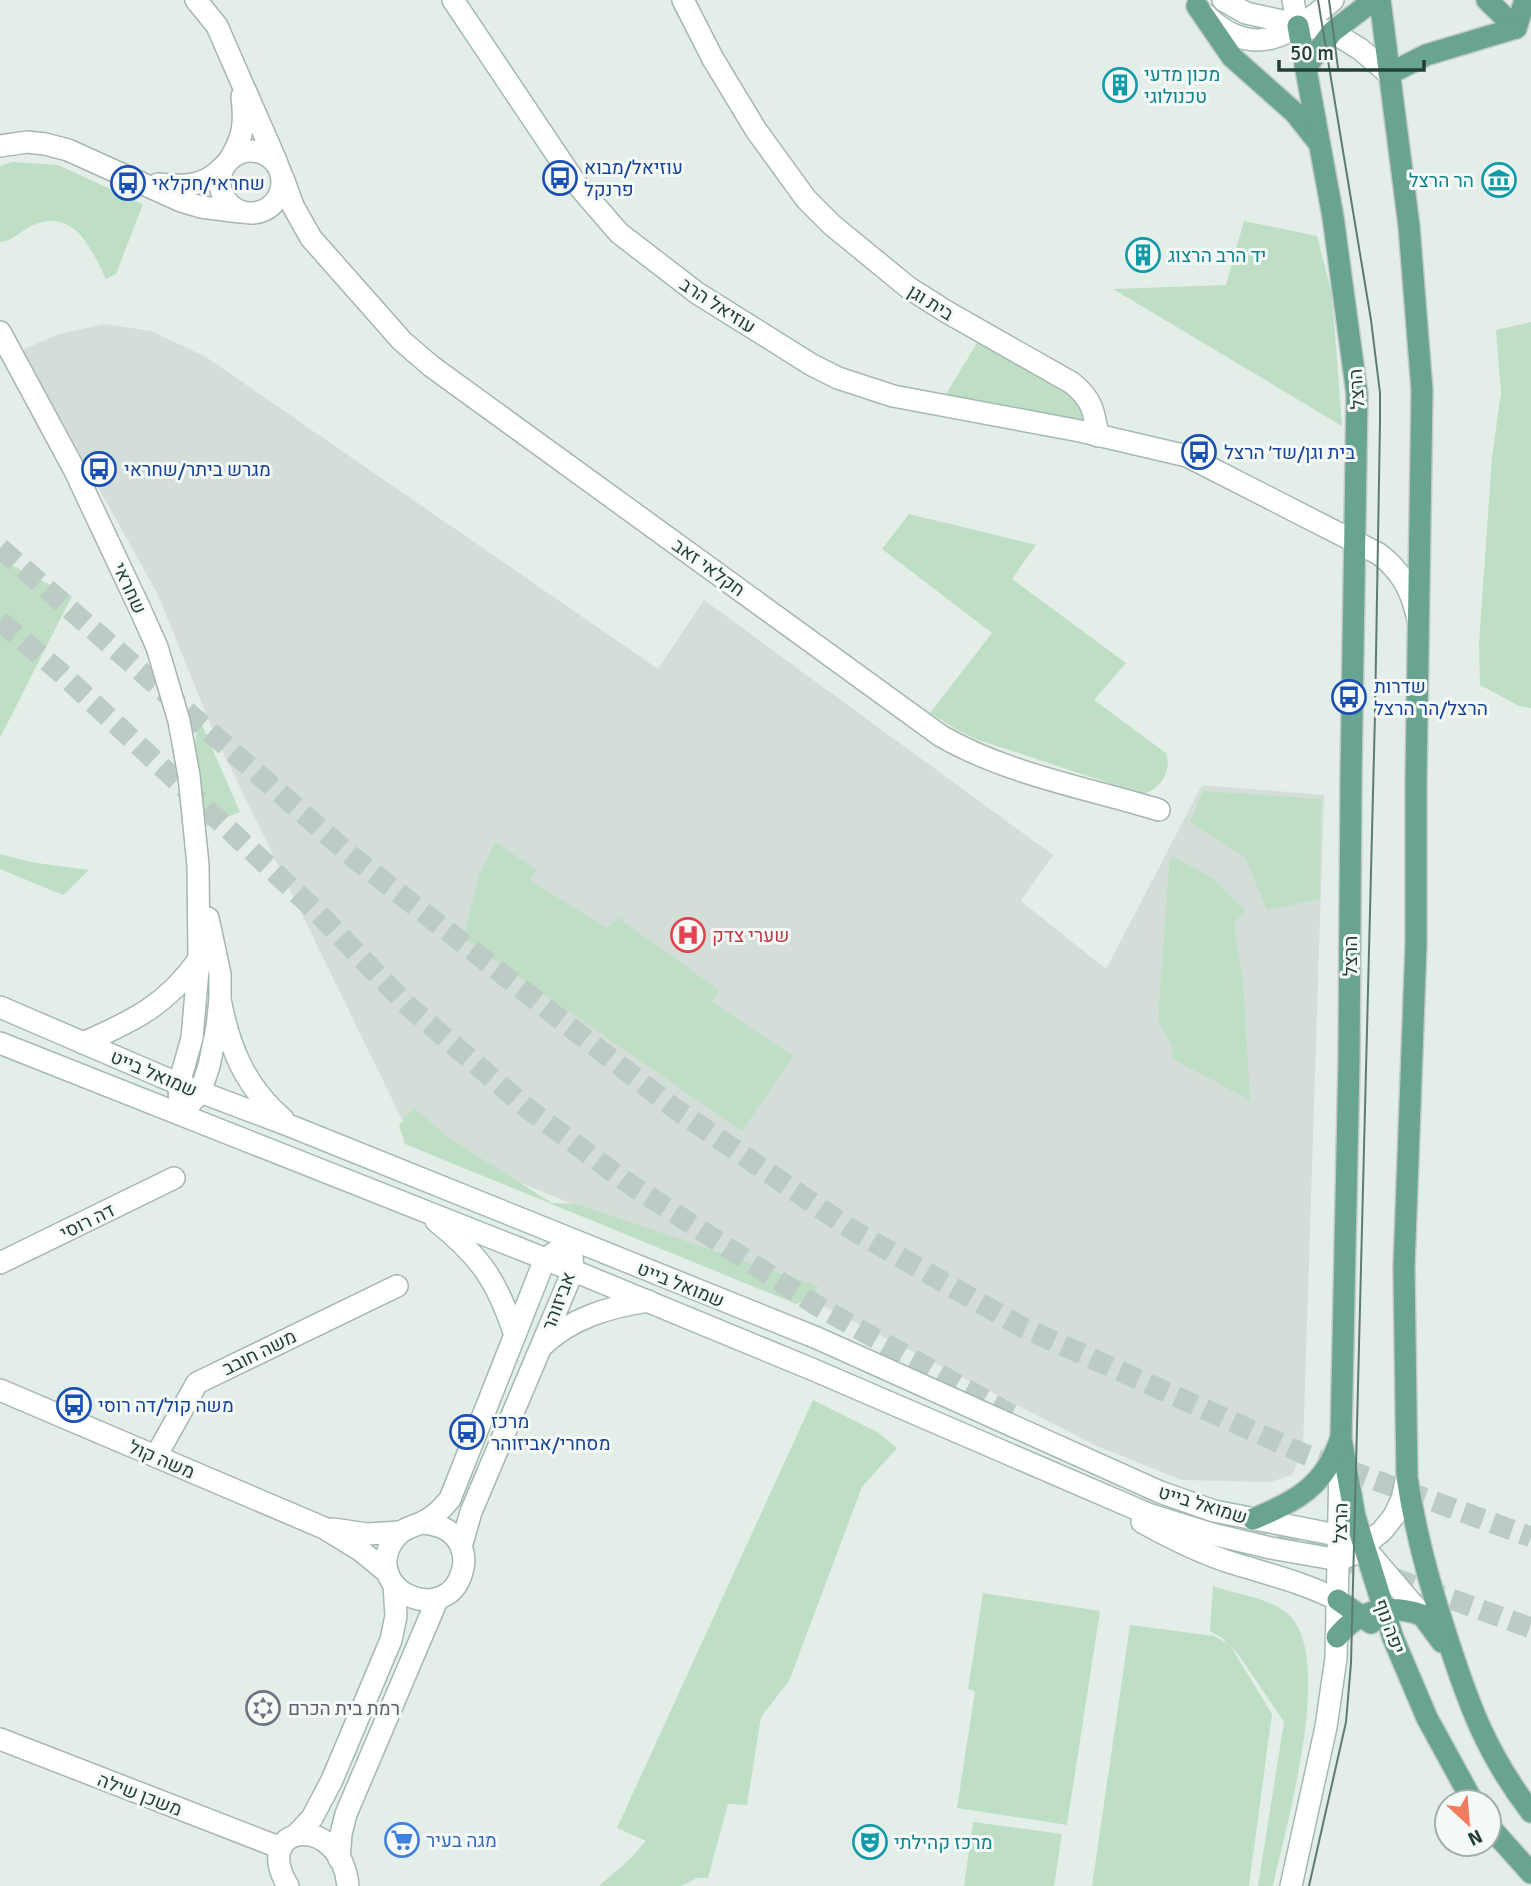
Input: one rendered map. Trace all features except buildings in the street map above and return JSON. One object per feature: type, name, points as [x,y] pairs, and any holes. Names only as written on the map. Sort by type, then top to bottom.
[{"type":"main road","points":[[1306,67],[1332,32],[1374,0]]},
{"type":"main road","points":[[1381,0],[1409,226],[1421,350],[1423,422],[1416,781],[1416,944],[1404,1267],[1407,1477],[1421,1547],[1472,1714],[1493,1758],[1529,1808]]},
{"type":"main road","points":[[1487,0],[1524,25]]},
{"type":"main road","points":[[1524,25],[1525,0]]},
{"type":"main road","points":[[1195,3],[1232,57],[1295,113],[1321,146]]},
{"type":"main road","points":[[1389,74],[1426,55],[1524,25]]},
{"type":"main road","name":"הרצל","points":[[1298,26],[1321,146],[1349,323],[1357,394],[1349,1060],[1341,1438]]},
{"type":"main road","points":[[1253,1519],[1282,1506],[1320,1479],[1335,1456],[1341,1438]]},
{"type":"main road","name":"יפה נוף","points":[[1341,1438],[1348,1489],[1383,1609],[1427,1718],[1465,1788]]},
{"type":"main road","points":[[1338,1600],[1362,1615],[1399,1653]]},
{"type":"main road","points":[[1337,1637],[1344,1628],[1362,1615],[1383,1609],[1407,1610],[1422,1615],[1454,1661]]},
{"type":"main road","points":[[1503,1844],[1529,1876]]},
{"type":"street","points":[[195,0],[217,26],[293,205],[311,238]]},
{"type":"street","name":"עוזיאל הרב","points":[[453,0],[575,182],[600,213],[653,261],[697,293],[812,365],[867,389],[1098,436]]},
{"type":"street","name":"בית וגן","points":[[683,0],[713,59],[756,130],[806,199],[832,225],[909,288],[947,313],[1072,383],[1086,394],[1093,410],[1098,436]]},
{"type":"street","points":[[1223,0],[1246,13],[1332,32],[1366,54],[1389,74]]},
{"type":"street","points":[[1293,0],[1298,26]]},
{"type":"street","points":[[1195,3],[1217,25],[1246,39],[1277,38],[1333,0]]},
{"type":"street","points":[[139,181],[192,185],[213,177],[227,163],[240,153],[252,151],[263,153],[272,159],[281,172],[281,193],[276,202],[262,212],[246,213],[231,206],[220,188],[220,178],[227,163],[240,143],[244,128],[242,94],[230,53]]},
{"type":"street","points":[[0,146],[27,142],[68,150],[181,201],[293,225],[311,238]]},
{"type":"street","name":"חקלאי זאב","points":[[311,238],[384,322],[430,366],[941,736],[959,746],[1028,772],[1159,810]]},
{"type":"street","name":"שחראי","points":[[0,332],[74,469],[157,647],[179,721],[189,776],[198,865],[219,974],[220,999],[214,1046],[200,1093],[180,1114]]},
{"type":"street","points":[[1098,436],[1187,456],[1261,493],[1356,549],[1379,554],[1399,571],[1413,598],[1419,628]]},
{"type":"street","name":"שחראי","points":[[180,1114],[179,1084],[192,1038],[199,959],[198,865]]},
{"type":"street","points":[[83,1042],[125,1024],[161,1003],[186,979],[199,959]]},
{"type":"street","points":[[220,999],[230,1042],[240,1067],[262,1099],[293,1127]]},
{"type":"street","name":"שמואל בייט","points":[[0,1007],[200,1093],[293,1127],[817,1338],[1160,1492],[1214,1511],[1339,1534],[1364,1547],[1422,1615]]},
{"type":"street","name":"שמואל בייט","points":[[0,1043],[648,1301],[1148,1514],[1212,1534],[1339,1560]]},
{"type":"street","name":"דה רוסי","points":[[0,1263],[174,1178]]},
{"type":"street","points":[[414,1206],[453,1235],[486,1269],[501,1297],[515,1335]]},
{"type":"street","name":"אביזוהר","points":[[400,1532],[435,1515],[450,1499],[545,1259],[570,1240]]},
{"type":"street","name":"אביזוהר","points":[[339,1859],[346,1814],[413,1652],[438,1598],[455,1587],[460,1578],[464,1557],[461,1547],[471,1512],[573,1271],[570,1240]]},
{"type":"street","name":"משה חובב","points":[[156,1456],[197,1382],[397,1286]]},
{"type":"street","points":[[538,1350],[560,1331],[584,1318],[615,1307],[648,1301]]},
{"type":"street","name":"משה קול","points":[[0,1390],[324,1528],[360,1550],[391,1579]]},
{"type":"street","name":"הרצל","points":[[1291,1886],[1332,1692],[1337,1637],[1341,1438]]},
{"type":"street","points":[[1057,1476],[1188,1546],[1223,1560],[1295,1582],[1338,1600]]},
{"type":"street","points":[[1339,1560],[1364,1547],[1382,1531],[1394,1516],[1402,1499],[1407,1477]]},
{"type":"street","points":[[421,1523],[441,1526],[450,1531],[461,1547]]},
{"type":"street","name":"משה קול","points":[[324,1528],[367,1534],[400,1532]]},
{"type":"street","points":[[288,1886],[280,1867],[279,1856],[289,1841],[312,1818],[332,1780],[391,1640],[396,1616],[388,1551],[400,1532]]},
{"type":"street","points":[[391,1579],[414,1599],[438,1598]]},
{"type":"street","name":"משכן שילה","points":[[0,1739],[289,1841],[314,1835],[326,1842],[339,1859]]},
{"type":"street","points":[[339,1859],[348,1886]]},
{"type":"shaded area","name":"שערי צדק","points":[[105,324],[151,331],[206,357],[658,669],[704,600],[1053,855],[1021,901],[1106,969],[1202,785],[1324,795],[1303,1449],[1292,1475],[1270,1482],[1182,1480],[1097,1446],[827,1308],[411,1138],[216,738],[158,595],[22,350],[59,334]]},
{"type":"green space","points":[[12,162],[58,165],[143,204],[116,274],[106,279],[80,234],[60,222],[48,221],[33,225],[9,240],[0,242],[0,166]]},
{"type":"green space","points":[[1244,221],[1317,236],[1332,294],[1342,426],[1113,289],[1226,285]]},
{"type":"green space","points":[[1531,322],[1531,708],[1519,706],[1480,685],[1479,643],[1492,457],[1501,393],[1496,330]]},
{"type":"green space","points":[[980,338],[1072,391],[1092,429],[942,401]]},
{"type":"green space","points":[[909,514],[1036,545],[1012,579],[1126,663],[1094,700],[1166,753],[1166,773],[1160,784],[1142,794],[976,739],[930,713],[992,633],[882,549]]},
{"type":"green space","points":[[0,559],[72,596],[0,738]]},
{"type":"green space","points":[[199,718],[240,812],[206,826],[193,757]]},
{"type":"green space","points":[[1203,791],[1321,799],[1320,899],[1267,910],[1245,857],[1190,822]]},
{"type":"green space","points":[[495,842],[537,870],[529,880],[607,928],[618,918],[719,990],[712,1002],[793,1056],[742,1131],[463,938],[480,874]]},
{"type":"green space","points":[[0,854],[30,862],[89,870],[63,895],[0,869]]},
{"type":"green space","points":[[1170,855],[1214,879],[1245,910],[1234,924],[1243,983],[1250,1100],[1173,1059],[1172,1046],[1158,1021]]},
{"type":"green space","points":[[414,1108],[449,1138],[552,1203],[576,1204],[818,1286],[816,1295],[796,1304],[405,1144],[399,1125]]},
{"type":"green space","points":[[813,1400],[877,1432],[897,1448],[862,1487],[789,1681],[761,1717],[747,1805],[728,1804],[708,1878],[697,1878],[681,1886],[599,1886],[646,1841],[617,1828]]},
{"type":"green space","points":[[1213,1586],[1262,1600],[1281,1609],[1288,1614],[1302,1635],[1308,1666],[1308,1703],[1296,1786],[1273,1886],[1258,1886],[1284,1722],[1230,1645],[1272,1714],[1249,1886],[1092,1886],[1130,1625],[1214,1636],[1228,1644],[1210,1631]]},
{"type":"green space","points":[[983,1593],[1100,1611],[1067,1825],[957,1808],[975,1691],[968,1689]]},
{"type":"green space","points":[[973,1822],[1062,1834],[1054,1886],[964,1886]]},
{"type":"tunnel","points":[[0,548],[355,859],[674,1108],[849,1228],[1022,1327],[1304,1454],[1531,1537]]},
{"type":"tunnel","points":[[0,621],[60,672],[315,910],[407,1005],[527,1108],[625,1181],[816,1305],[1012,1415]]},
{"type":"tunnel","points":[[1249,1522],[1283,1538],[1531,1628]]},
{"type":"tram line","points":[[1309,1886],[1346,1722],[1351,1663],[1380,422],[1380,393],[1371,320],[1318,0]]},
{"type":"tram line","points":[[1329,0],[1338,68]]},
{"type":"place","name":"מכון מדעי טכנולוגי","points":[[1120,85]]},
{"type":"place","name":"עוזיאל/מבוא פרנקל","points":[[560,178]]},
{"type":"place","name":"הר הרצל","points":[[1499,180]]},
{"type":"place","name":"שחראי/חקלאי","points":[[128,183]]},
{"type":"place","name":"יד הרב הרצוג","points":[[1143,255]]},
{"type":"place","name":"בית וגן/שד׳ הרצל","points":[[1199,452]]},
{"type":"place","name":"מגרש ביתר/שחראי","points":[[99,469]]},
{"type":"place","name":"שדרות הרצל/הר הרצל","points":[[1349,697]]},
{"type":"place","name":"שערי צדק","points":[[688,935]]},
{"type":"place","name":"משה קול/דה רוסי","points":[[74,1405]]},
{"type":"place","name":"מרכז מסחרי/אביזוהר","points":[[467,1432]]},
{"type":"place","name":"רמת בית הכרם","points":[[263,1708]]},
{"type":"place","name":"מגה בעיר","points":[[402,1840]]},
{"type":"place","name":"מרכז קהילתי","points":[[870,1842]]}]
